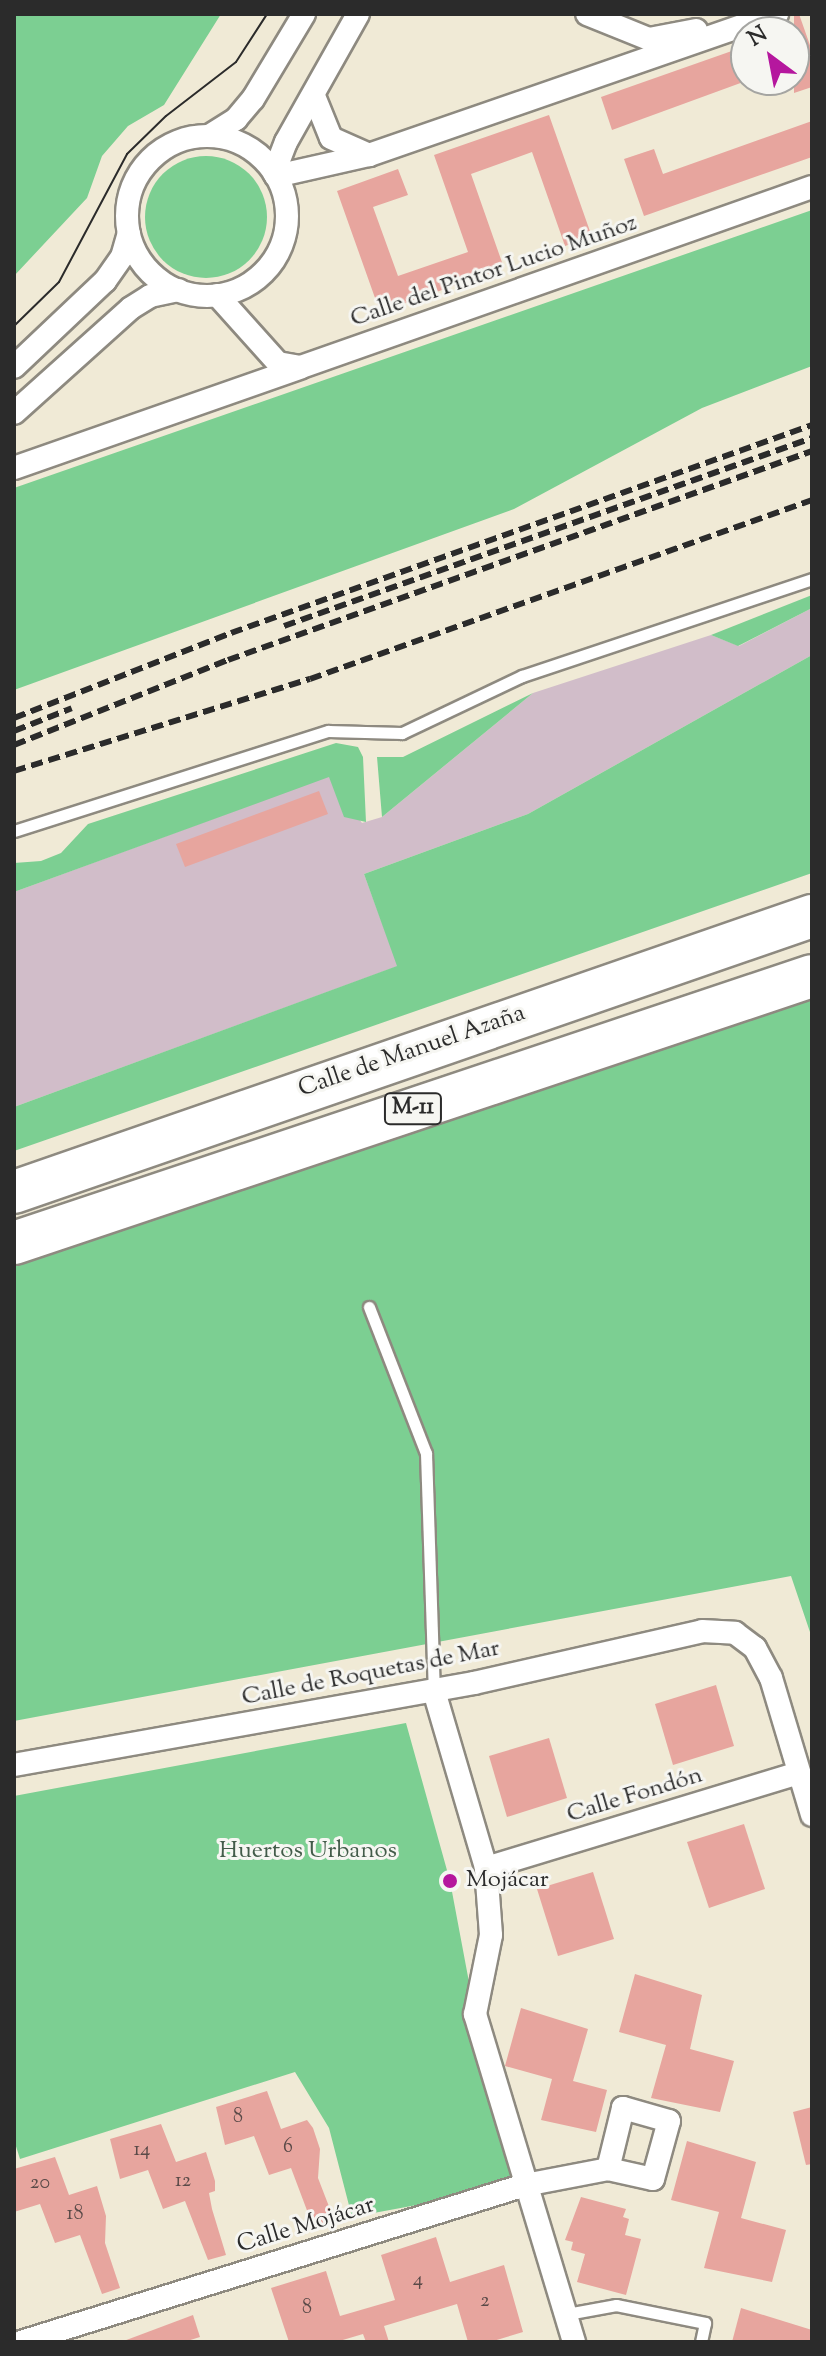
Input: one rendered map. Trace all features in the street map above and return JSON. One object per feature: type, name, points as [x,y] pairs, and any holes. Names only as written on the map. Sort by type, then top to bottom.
[{"type":"highway","points":[[572,995],[812,901]]},
{"type":"highway","name":"Calle de Manuel Azaña","points":[[14,1192],[572,995],[812,916]]},
{"type":"highway","name":"M-11","points":[[14,1243],[812,976]]},
{"type":"street","points":[[14,367],[105,281],[129,233],[133,186],[150,159],[177,142],[209,136],[236,119],[253,99],[304,14]]},
{"type":"street","points":[[275,174],[358,14]]},
{"type":"street","points":[[587,14],[649,39],[730,24]]},
{"type":"street","points":[[275,174],[369,155],[730,31]]},
{"type":"street","points":[[314,96],[331,138],[369,155]]},
{"type":"street","points":[[14,413],[131,308],[150,296],[178,290],[217,295],[246,285],[278,251],[286,221],[275,174],[239,143],[209,136]]},
{"type":"street","name":"Calle del Pintor Lucio Muñoz","points":[[14,468],[812,187]]},
{"type":"street","points":[[129,233],[152,274],[178,290]]},
{"type":"street","points":[[217,295],[278,363],[301,367]]},
{"type":"street","name":"Calle de Roquetas de Mar","points":[[14,1765],[434,1691],[702,1631],[735,1633],[755,1648],[771,1678],[799,1773]]},
{"type":"street","points":[[434,1691],[486,1868],[491,1935],[475,2014],[574,2342]]},
{"type":"street","points":[[799,1773],[812,1815]]},
{"type":"street","name":"Calle Fondón","points":[[486,1868],[799,1773]]},
{"type":"street","name":"Calle Mojácar","points":[[21,2342],[525,2185],[608,2169]]},
{"type":"lane","points":[[14,831],[328,731],[402,733],[522,676],[812,579]]},
{"type":"lane","points":[[369,1307],[426,1453],[434,1691]]},
{"type":"lane","points":[[567,2314],[616,2305],[705,2323],[701,2342]]},
{"type":"shaded area","points":[[812,608],[812,655],[528,814],[364,874],[398,966],[14,1107],[14,892],[329,776],[362,823],[382,817],[533,693],[711,635],[739,646]]},
{"type":"green space","points":[[14,14],[221,14],[164,105],[128,126],[102,156],[87,198],[14,276]]},
{"type":"green space","points":[[206,156],[229,161],[249,174],[262,194],[267,217],[262,240],[249,260],[229,273],[206,278],[183,273],[163,260],[150,240],[145,217],[150,194],[163,174],[183,161]]},
{"type":"green space","points":[[812,210],[812,366],[702,408],[514,509],[14,690],[14,488]]},
{"type":"green space","points":[[812,595],[812,608],[738,646],[711,635]]},
{"type":"green space","points":[[812,655],[812,873],[14,1151],[14,1107],[397,966],[364,874],[528,814]]},
{"type":"green space","points":[[533,693],[382,817],[377,757],[403,757]]},
{"type":"green space","points":[[336,743],[358,747],[363,757],[366,822],[344,817],[329,777],[14,892],[14,863],[41,861],[61,853],[88,824]]},
{"type":"green space","points":[[812,995],[812,1638],[791,1576],[14,1721],[14,1266]]},
{"type":"green space","name":"Huertos Urbanos","points":[[406,1723],[450,1881],[475,2014],[525,2185],[352,2217],[329,2128],[295,2072],[20,2159],[14,2140],[14,1796]]},
{"type":"building","points":[[810,45],[812,51],[810,88]]},
{"type":"building","points":[[730,52],[730,87],[612,130],[601,97]]},
{"type":"building","points":[[549,115],[592,237],[565,246],[532,152],[471,174],[504,268],[380,312],[337,191],[398,169],[408,195],[373,207],[398,276],[468,252],[434,155]]},
{"type":"building","points":[[812,121],[812,157],[644,216],[624,159],[654,149],[663,174]]},
{"type":"building","points":[[319,791],[328,814],[185,867],[176,844]]},
{"type":"building","points":[[716,1685],[734,1746],[673,1765],[655,1704]]},
{"type":"building","points":[[549,1738],[567,1798],[507,1817],[489,1756]]},
{"type":"building","points":[[744,1824],[765,1889],[709,1908],[687,1842]]},
{"type":"building","points":[[593,1872],[614,1939],[558,1956],[537,1889]]},
{"type":"building","points":[[635,1974],[702,1995],[690,2049],[734,2061],[720,2112],[651,2098],[666,2045],[619,2032]]},
{"type":"building","points":[[521,2008],[588,2029],[573,2081],[607,2090],[596,2132],[541,2120],[552,2079],[505,2066]]},
{"type":"building","points":[[267,2091],[281,2129],[307,2120],[313,2128],[320,2149],[318,2178],[335,2222],[314,2229],[291,2168],[269,2175],[254,2136],[225,2145],[216,2107]]},
{"type":"building","points":[[812,2107],[812,2164],[806,2165],[793,2112]]},
{"type":"building","points":[[161,2124],[176,2162],[206,2152],[215,2181],[215,2191],[209,2193],[212,2209],[226,2255],[208,2260],[185,2201],[163,2209],[148,2170],[120,2179],[110,2139]]},
{"type":"building","points":[[687,2141],[756,2162],[741,2218],[786,2230],[772,2282],[704,2268],[719,2212],[671,2200]]},
{"type":"building","points":[[55,2157],[69,2195],[97,2186],[106,2216],[105,2243],[120,2288],[102,2294],[80,2235],[55,2243],[40,2204],[14,2212],[14,2169]]},
{"type":"building","points":[[581,2197],[626,2209],[623,2217],[629,2219],[625,2235],[641,2239],[626,2295],[577,2282],[585,2254],[571,2250],[573,2242],[565,2240]]},
{"type":"building","points":[[436,2237],[450,2282],[504,2265],[523,2332],[490,2342],[468,2342],[457,2304],[384,2326],[389,2342],[366,2342],[363,2334],[336,2342],[289,2342],[271,2288],[326,2271],[340,2316],[395,2300],[381,2255]]},
{"type":"building","points":[[741,2308],[812,2330],[812,2342],[732,2342]]},
{"type":"building","points":[[193,2315],[200,2337],[184,2342],[121,2342]]},
{"type":"tram line","points":[[14,326],[59,282],[127,154],[166,116],[236,62],[267,14]]},
{"type":"railway","points":[[14,718],[231,633],[812,425]]},
{"type":"railway","points":[[284,626],[812,438]]},
{"type":"railway","points":[[14,745],[228,660],[812,451]]},
{"type":"railway","points":[[14,771],[310,679],[812,500]]},
{"type":"railway","points":[[14,731],[72,708]]},
{"type":"place","name":"Mojácar","points":[[450,1881]]}]
